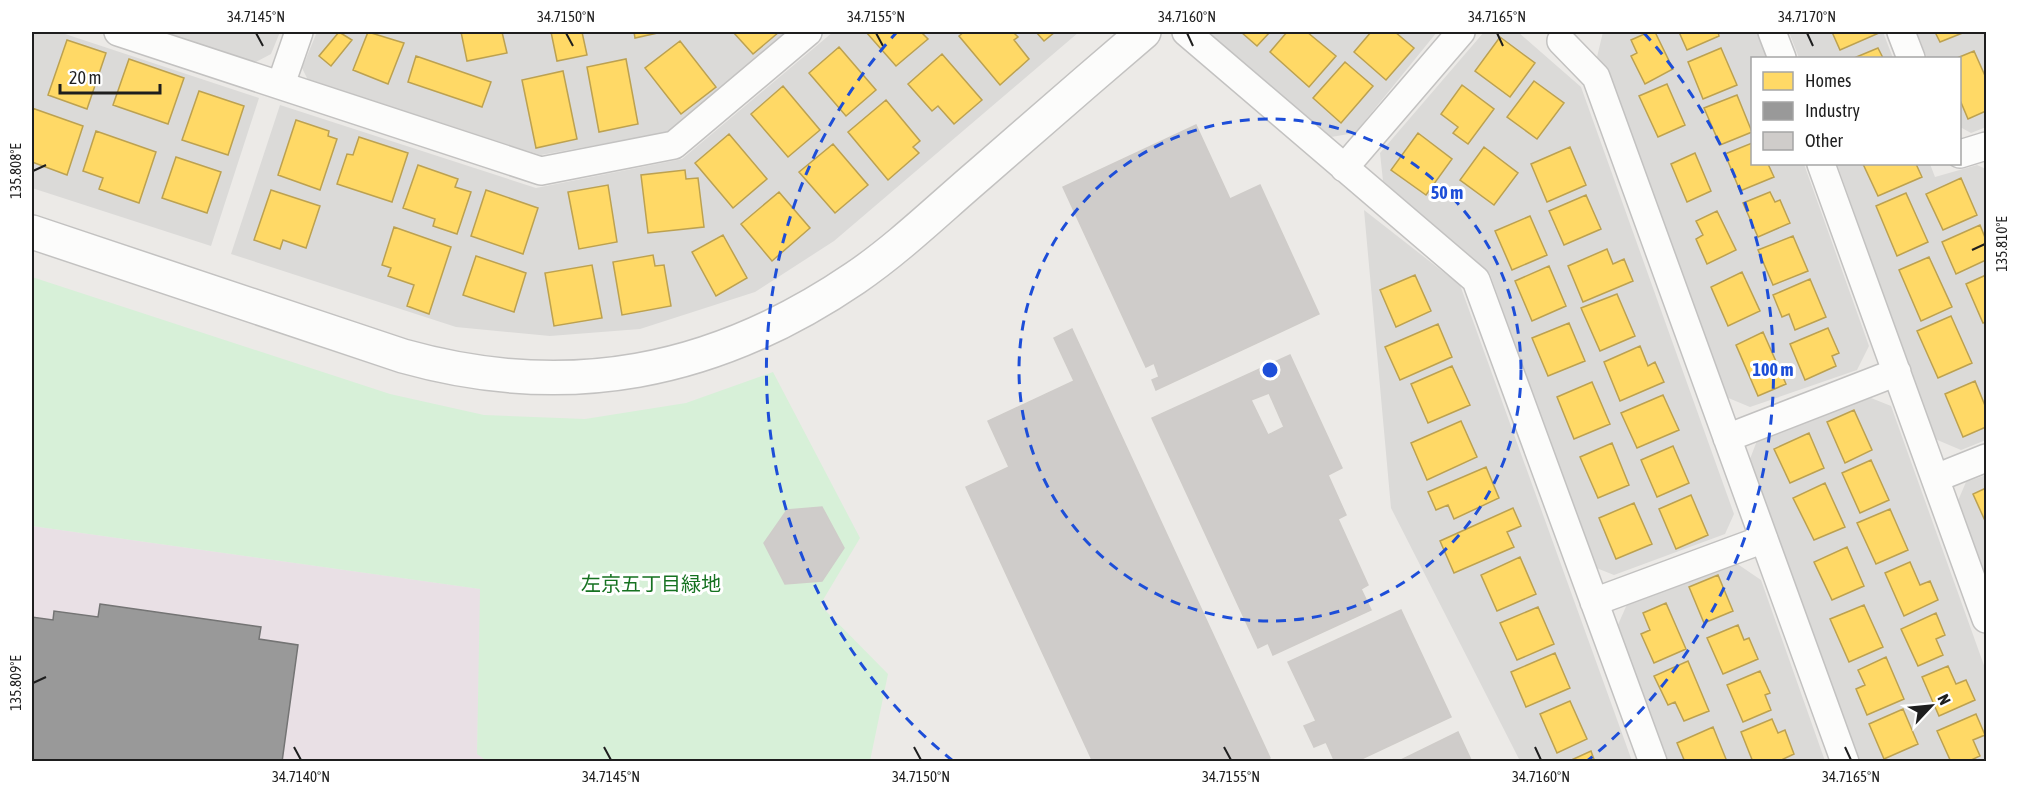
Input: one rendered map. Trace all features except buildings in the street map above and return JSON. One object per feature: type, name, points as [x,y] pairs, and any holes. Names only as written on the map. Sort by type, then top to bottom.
[{"type":"street","points":[[118,32],[541,171],[674,145],[808,32]]},
{"type":"street","points":[[281,84],[299,32]]},
{"type":"street","points":[[32,232],[403,356],[454,370],[543,379],[627,373],[684,360],[764,331],[855,278],[1144,32]]},
{"type":"street","points":[[1186,32],[1476,280],[1653,762]]},
{"type":"street","points":[[1344,168],[1461,32]]},
{"type":"street","points":[[1772,32],[1782,57]]},
{"type":"street","points":[[1900,32],[1911,57]]},
{"type":"street","points":[[1562,34],[1596,77],[1845,762]]},
{"type":"street","points":[[1961,153],[1986,146]]},
{"type":"street","points":[[1821,165],[1986,619]]},
{"type":"street","points":[[1727,438],[1897,372]]},
{"type":"street","points":[[1936,478],[1986,458]]},
{"type":"street","points":[[1594,602],[1764,539]]},
{"type":"shaded area","points":[[32,32],[59,32],[259,98],[211,246],[32,188]]},
{"type":"shaded area","points":[[159,32],[280,32],[271,54],[254,63]]},
{"type":"shaded area","points":[[317,32],[788,32],[669,132],[541,155],[308,80],[302,68]]},
{"type":"shaded area","points":[[833,32],[1079,32],[834,241],[755,292],[640,329],[550,336],[456,327],[231,254],[280,105],[536,188],[682,159]]},
{"type":"shaded area","points":[[1206,32],[1437,32],[1355,133],[1331,137]]},
{"type":"shaded area","points":[[1484,32],[1518,32],[1581,87],[1734,514],[1725,534],[1614,575],[1594,567],[1490,274],[1383,181],[1380,153]]},
{"type":"shaded area","points":[[1603,32],[1757,32],[1767,57],[1751,57],[1751,165],[1804,165],[1869,346],[1857,370],[1750,407],[1726,397],[1610,74],[1597,57]]},
{"type":"shaded area","points":[[1789,32],[1883,32],[1893,57],[1799,57]]},
{"type":"shaded area","points":[[1917,32],[1984,32],[1986,39],[1986,127],[1971,133],[1961,128],[1961,57],[1927,57]]},
{"type":"shaded area","points":[[1837,165],[1930,165],[1935,177],[1977,165],[1986,169],[1986,440],[1961,450],[1935,439]]},
{"type":"shaded area","points":[[1364,210],[1460,285],[1632,761],[1520,761],[1391,508]]},
{"type":"shaded area","points":[[1871,398],[1891,406],[1986,671],[1986,761],[1858,761],[1750,459],[1758,438]]},
{"type":"shaded area","points":[[1986,475],[1986,583],[1957,503],[1966,482]]},
{"type":"shaded area","points":[[32,526],[481,589],[477,753],[487,761],[32,762]]},
{"type":"shaded area","points":[[1736,563],[1761,580],[1825,761],[1665,761],[1617,627],[1628,602]]},
{"type":"green space","name":"左京五丁目緑地","points":[[32,277],[390,394],[484,415],[585,419],[686,403],[773,372],[860,538],[820,605],[888,674],[870,761],[487,761],[477,754],[480,589],[32,526]]}]
